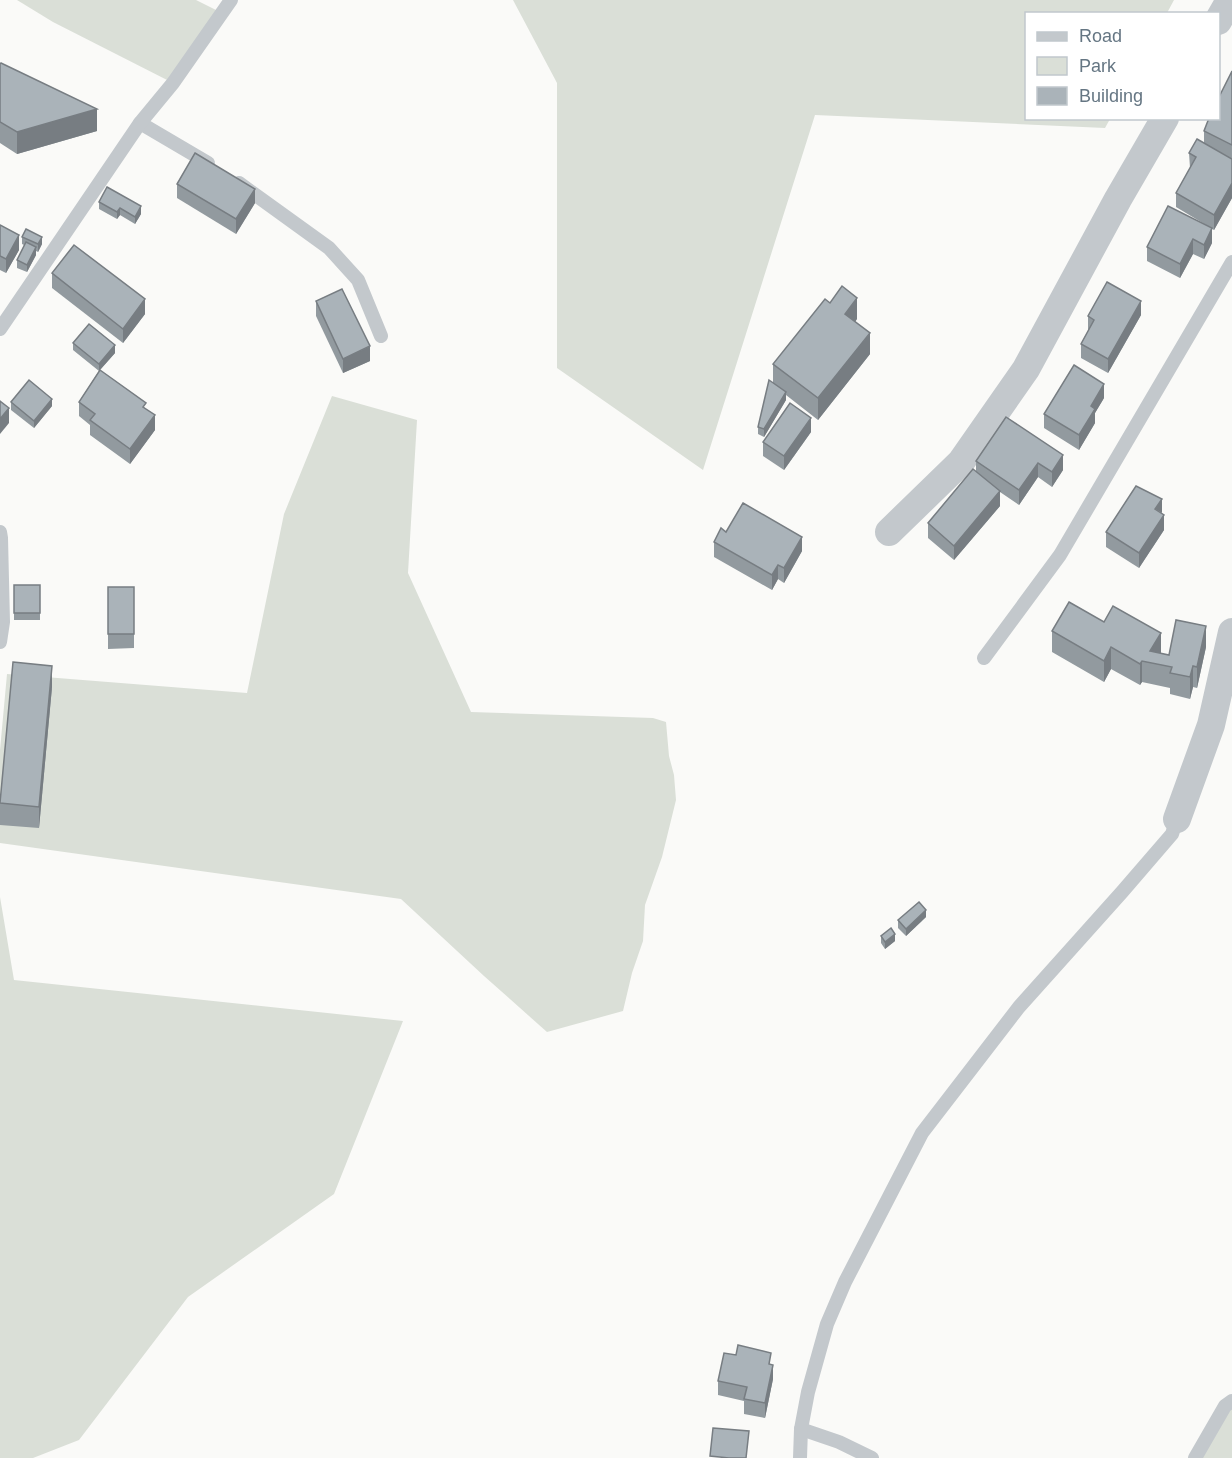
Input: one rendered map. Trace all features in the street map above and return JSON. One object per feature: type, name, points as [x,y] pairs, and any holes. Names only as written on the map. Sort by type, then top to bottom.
[{"type":"street","points":[[1220,18],[1230,0]]},
{"type":"street","points":[[889,532],[961,462],[1026,369],[1118,199],[1164,120]]},
{"type":"street","points":[[1177,819],[1211,725],[1232,632]]},
{"type":"lane","points":[[0,329],[140,123],[173,82],[231,0]]},
{"type":"lane","points":[[140,123],[222,172],[329,248],[358,280],[381,336]]},
{"type":"lane","points":[[984,658],[1060,555],[1232,262]]},
{"type":"lane","points":[[0,532],[3,622],[0,642]]},
{"type":"lane","points":[[800,1458],[801,1429],[808,1392],[827,1324],[845,1282],[922,1133],[1019,1007],[1172,834],[1177,819]]},
{"type":"lane","points":[[1195,1458],[1226,1406],[1232,1401]]},
{"type":"lane","points":[[801,1429],[838,1442],[872,1458]]},
{"type":"green space","points":[[17,0],[196,0],[222,13],[173,83],[53,22]]},
{"type":"green space","points":[[513,0],[1174,0],[1168,12],[1025,12],[1025,120],[1109,120],[1105,128],[815,115],[703,470],[557,368],[557,83]]},
{"type":"green space","points":[[332,396],[417,420],[408,573],[471,712],[653,718],[666,722],[676,800],[662,857],[645,905],[643,941],[623,1011],[547,1032],[401,899],[0,843],[0,750],[7,674],[247,693],[284,514]]},
{"type":"green space","points":[[0,897],[14,980],[403,1021],[334,1194],[188,1297],[79,1440],[33,1458],[0,1458]]},
{"type":"green space","points":[[1232,1401],[1232,1458],[1195,1458]]},
{"type":"building","points":[[1,63],[97,109],[17,132],[0,122]]},
{"type":"building","points":[[1232,71],[1232,145],[1204,131],[1208,120],[1220,120],[1220,95]]},
{"type":"building","points":[[1197,139],[1232,159],[1232,183],[1214,215],[1176,193],[1196,157],[1189,153]]},
{"type":"building","points":[[195,153],[255,189],[236,219],[177,184]]},
{"type":"building","points":[[107,187],[141,206],[135,217],[120,208],[117,212],[99,202]]},
{"type":"building","points":[[1168,206],[1212,228],[1204,245],[1193,239],[1180,264],[1147,247]]},
{"type":"building","points":[[0,225],[19,235],[6,259],[0,256]]},
{"type":"building","points":[[26,229],[42,237],[38,244],[22,237]]},
{"type":"building","points":[[26,242],[36,247],[27,265],[17,260]]},
{"type":"building","points":[[74,245],[145,299],[123,329],[52,273]]},
{"type":"building","points":[[1107,282],[1141,301],[1108,359],[1081,344],[1094,320],[1088,316]]},
{"type":"building","points":[[842,286],[857,298],[845,314],[870,333],[818,398],[773,364],[825,299],[830,303]]},
{"type":"building","points":[[342,289],[370,346],[343,359],[316,301]]},
{"type":"building","points":[[89,324],[115,345],[99,364],[73,343]]},
{"type":"building","points":[[1074,365],[1104,384],[1091,406],[1095,409],[1079,435],[1044,414]]},
{"type":"building","points":[[100,370],[146,403],[143,407],[155,415],[130,449],[90,420],[95,414],[79,402]]},
{"type":"building","points":[[29,380],[52,399],[34,421],[11,402]]},
{"type":"building","points":[[769,380],[786,392],[764,429],[758,427]]},
{"type":"building","points":[[0,401],[9,408],[0,419]]},
{"type":"building","points":[[790,403],[811,418],[784,456],[763,442]]},
{"type":"building","points":[[1006,417],[1063,455],[1052,472],[1038,463],[1019,490],[976,461]]},
{"type":"building","points":[[973,469],[1000,491],[954,546],[928,523]]},
{"type":"building","points":[[1136,486],[1162,499],[1155,509],[1164,515],[1139,553],[1106,532]]},
{"type":"building","points":[[743,503],[802,537],[784,568],[778,565],[772,575],[714,542],[721,528],[726,532]]},
{"type":"building","points":[[14,585],[40,585],[40,613],[14,613]]},
{"type":"building","points":[[108,587],[134,587],[134,634],[108,634]]},
{"type":"building","points":[[1069,602],[1104,622],[1113,606],[1161,633],[1150,651],[1169,655],[1176,620],[1206,626],[1197,667],[1193,666],[1190,677],[1170,673],[1172,667],[1142,661],[1140,664],[1111,647],[1104,661],[1052,631]]},
{"type":"building","points":[[13,662],[52,666],[39,807],[0,803]]},
{"type":"building","points":[[919,902],[926,910],[906,929],[898,920]]},
{"type":"building","points":[[891,928],[895,934],[885,942],[881,936]]},
{"type":"building","points":[[738,1345],[771,1353],[769,1364],[773,1365],[765,1403],[744,1399],[747,1387],[718,1381],[724,1353],[736,1355]]},
{"type":"building","points":[[713,1428],[749,1431],[746,1458],[710,1456]]}]
